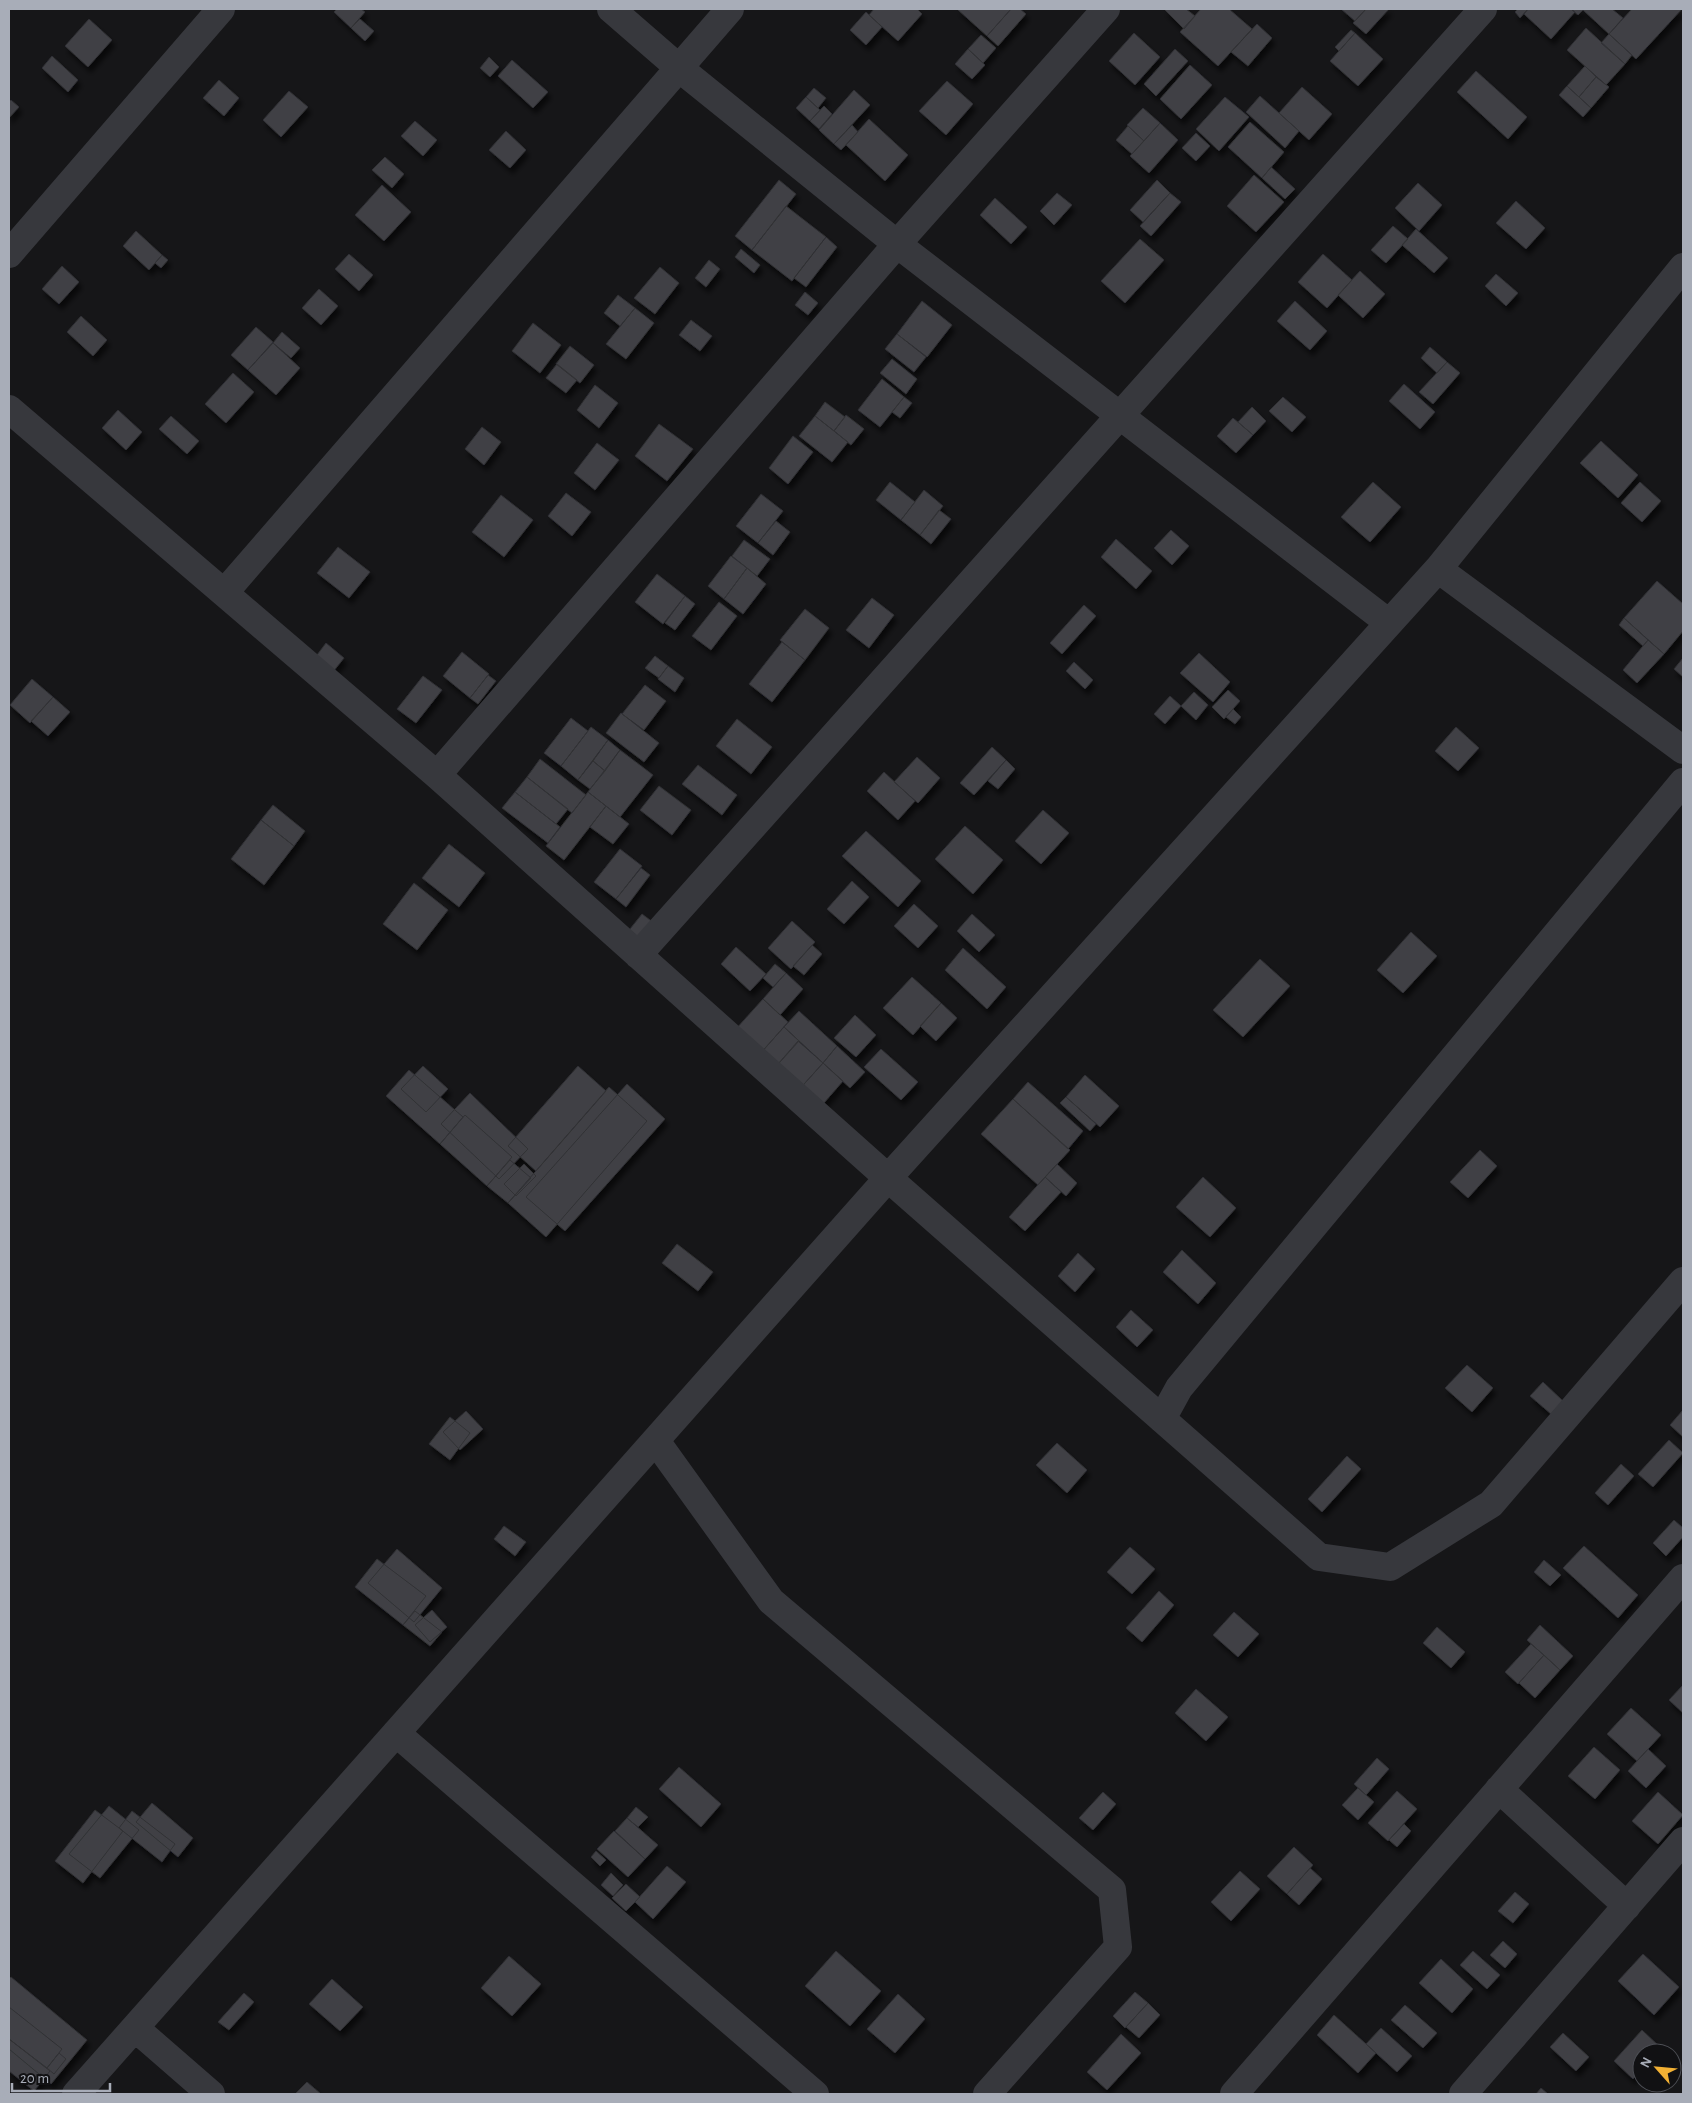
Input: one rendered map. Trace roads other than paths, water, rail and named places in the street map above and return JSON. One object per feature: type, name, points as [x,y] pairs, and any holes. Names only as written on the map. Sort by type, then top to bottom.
[{"type":"street","points":[[9,254],[221,9]]},
{"type":"street","points":[[612,9],[679,68],[897,244],[1389,623]]},
{"type":"street","points":[[224,593],[730,9]]},
{"type":"street","points":[[437,775],[897,244],[1106,9]]},
{"type":"street","points":[[638,955],[1483,9]]},
{"type":"street","points":[[76,2094],[888,1178],[1438,569],[1683,267]]},
{"type":"street","points":[[9,408],[437,775],[888,1178],[1319,1557],[1390,1567],[1491,1504],[1683,1281]]},
{"type":"street","points":[[1438,569],[1683,750]]},
{"type":"street","points":[[1162,1419],[1179,1388],[1683,782]]},
{"type":"street","points":[[656,1441],[771,1602],[1112,1890],[1118,1947],[988,2094]]},
{"type":"street","points":[[1234,2094],[1683,1578]]},
{"type":"street","points":[[396,1733],[815,2094]]},
{"type":"street","points":[[1499,1790],[1627,1906]]},
{"type":"street","points":[[1463,2094],[1683,1841]]},
{"type":"street","points":[[135,2028],[211,2094]]}]
